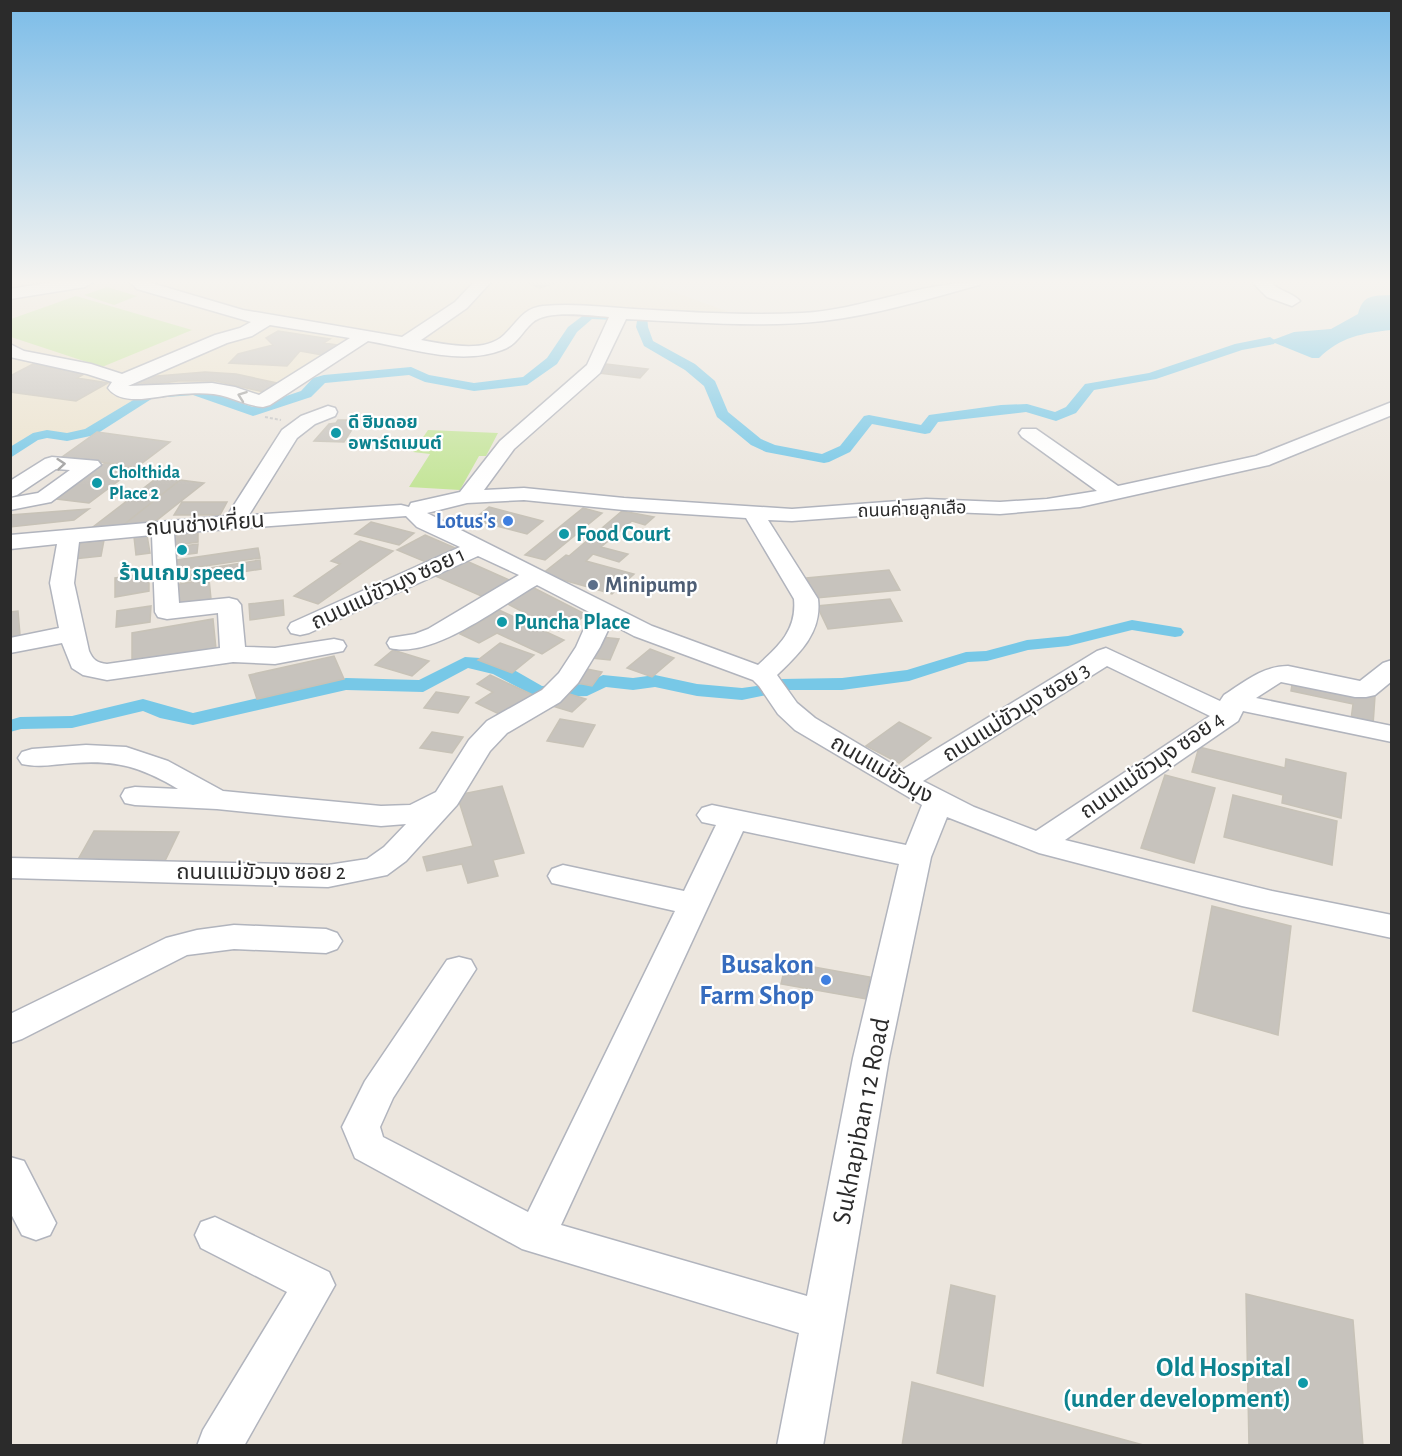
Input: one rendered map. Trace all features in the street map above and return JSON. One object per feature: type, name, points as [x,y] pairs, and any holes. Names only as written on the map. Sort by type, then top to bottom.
[{"type":"street","points":[[199,350],[123,380],[117,388],[126,392],[184,388],[225,391],[261,402],[342,350]]},
{"type":"street","points":[[450,350],[478,350]]},
{"type":"street","points":[[467,497],[486,476],[507,445],[594,369],[605,350]]},
{"type":"street","points":[[13,354],[91,369],[123,380]]},
{"type":"street","points":[[234,522],[289,434],[304,423],[328,411]]},
{"type":"street","name":"ถนนค่ายลูกเสือ","points":[[412,511],[467,497],[503,494],[545,495],[624,504],[754,514],[823,514],[926,505],[1012,508],[1080,501],[1262,461],[1387,413]]},
{"type":"street","points":[[1029,433],[1114,494]]},
{"type":"street","points":[[10,491],[52,463],[91,465],[44,498],[10,504]]},
{"type":"street","points":[[412,511],[425,522],[536,575],[643,631],[762,675],[798,638],[806,624],[809,612],[806,599],[754,514]]},
{"type":"street","name":"ถนนช่างเคี่ยน","points":[[10,542],[163,527],[412,511]]},
{"type":"street","points":[[163,527],[167,612],[229,605],[233,654]]},
{"type":"street","points":[[69,536],[62,583],[72,633],[81,663],[92,670],[107,672],[233,654],[275,656],[334,646]]},
{"type":"street","name":"ถนนแม่ขัวมุง ซอย 1","points":[[300,628],[434,570],[476,548]]},
{"type":"street","points":[[399,643],[419,641],[437,634],[536,575]]},
{"type":"street","name":"ถนนแม่ขัวมุง ซอย 2","points":[[10,868],[316,876],[353,873],[376,868],[396,854],[447,798],[479,747],[497,727],[551,696],[569,678],[588,647],[604,611]]},
{"type":"street","points":[[10,645],[72,633]]},
{"type":"street","name":"ถนนแม่ขัวมุง ซอย 3","points":[[902,782],[1106,656],[1231,708]]},
{"type":"street","name":"ถนนแม่ขัวมุง ซอย 4","points":[[1039,843],[1277,674],[1355,689],[1366,689],[1392,668]]},
{"type":"street","name":"ถนนแม่ขัวมุง","points":[[762,675],[769,681],[787,708],[805,724],[938,802],[988,824],[1039,843],[1263,900],[1392,927]]},
{"type":"street","points":[[1231,708],[1392,734]]},
{"type":"street","points":[[33,758],[100,753],[137,758],[171,772],[217,800]]},
{"type":"street","points":[[135,796],[217,800],[381,816],[411,814],[428,809],[447,798]]},
{"type":"street","name":"Sukhapiban 12 Road","points":[[800,1446],[871,1058],[916,857],[938,802]]},
{"type":"street","points":[[536,1236],[695,904],[723,817],[916,857]]},
{"type":"street","points":[[563,876],[695,904]]},
{"type":"street","points":[[10,1030],[178,946],[204,938],[230,935],[326,941]]},
{"type":"street","points":[[459,969],[378,1091],[362,1127],[368,1147],[536,1236],[824,1321]]},
{"type":"street","points":[[10,1173],[36,1223]]},
{"type":"street","points":[[215,1235],[314,1285],[219,1446]]},
{"type":"path","points":[[260,416],[304,423]]},
{"type":"shaded area","points":[[11,350],[347,350],[259,406],[219,394],[150,398],[85,431],[24,438],[11,448]]},
{"type":"green space","points":[[50,350],[143,350],[102,367]]},
{"type":"green space","points":[[428,430],[498,433],[486,456],[479,456],[460,490],[409,487],[430,454],[413,452]]},
{"type":"water","points":[[1292,350],[1328,350],[1319,358],[1312,358]]},
{"type":"building","points":[[254,350],[338,350],[328,356],[300,351],[287,366],[229,363],[238,354]]},
{"type":"building","points":[[33,364],[84,374],[77,378],[108,383],[76,401],[10,392],[10,376]]},
{"type":"building","points":[[606,364],[648,369],[640,378],[598,373]]},
{"type":"building","points":[[205,372],[236,374],[282,384],[264,392],[216,381],[178,381],[135,387],[134,378]]},
{"type":"building","name":"ดี ฮิมดอย อพาร์ตเมนต์","points":[[338,420],[358,420],[344,442],[314,441],[329,424],[336,423]]},
{"type":"building","points":[[97,432],[170,442],[137,467],[62,457]]},
{"type":"building","name":"Cholthida Place 2","points":[[105,463],[137,467],[89,503],[56,499]]},
{"type":"building","points":[[158,477],[180,480],[122,526],[93,527]]},
{"type":"building","points":[[180,480],[204,483],[152,524],[122,526]]},
{"type":"building","points":[[182,502],[227,502],[220,515],[174,515]]},
{"type":"building","name":"Lotus's","points":[[489,507],[543,521],[527,534],[473,520]]},
{"type":"building","name":"Food Court","points":[[583,508],[602,513],[545,560],[525,555]]},
{"type":"building","points":[[89,509],[74,520],[10,527],[10,515]]},
{"type":"building","points":[[622,511],[654,517],[645,525],[632,521],[601,547],[628,554],[619,562],[593,554],[586,561],[634,574],[612,594],[542,574],[566,555],[569,556]]},
{"type":"building","points":[[371,522],[414,533],[399,545],[355,534]]},
{"type":"building","points":[[198,528],[198,542],[169,546],[170,532]]},
{"type":"building","points":[[147,535],[150,553],[136,555],[134,537]]},
{"type":"building","points":[[425,535],[460,550],[433,565],[397,550]]},
{"type":"building","points":[[104,540],[101,556],[74,559],[78,543]]},
{"type":"building","points":[[360,541],[393,551],[318,604],[294,596],[340,564],[331,561]]},
{"type":"building","name":"ร้านเกม speed","points":[[198,544],[197,553],[166,557],[167,548]]},
{"type":"building","points":[[258,548],[260,558],[178,570],[177,560]]},
{"type":"building","points":[[462,559],[516,583],[488,599],[433,575]]},
{"type":"building","points":[[260,560],[261,569],[180,582],[179,573]]},
{"type":"building","points":[[889,570],[900,590],[816,598],[807,578]]},
{"type":"building","points":[[149,573],[149,591],[115,597],[115,578]]},
{"type":"building","points":[[209,579],[211,599],[175,605],[173,585]]},
{"type":"building","points":[[532,587],[587,615],[559,631],[504,602]]},
{"type":"building","points":[[890,599],[902,621],[828,629],[817,606]]},
{"type":"building","points":[[283,600],[284,615],[250,620],[249,604]]},
{"type":"building","points":[[151,606],[150,622],[116,627],[117,611]]},
{"type":"building","name":"Puncha Place","points":[[499,610],[564,640],[542,654],[497,633],[479,643],[460,634]]},
{"type":"building","points":[[18,611],[20,635],[10,637],[10,612]]},
{"type":"building","points":[[213,619],[216,649],[132,663],[132,633]]},
{"type":"building","points":[[601,637],[619,639],[610,660],[592,658]]},
{"type":"building","points":[[500,643],[534,655],[512,673],[478,660]]},
{"type":"building","points":[[650,649],[674,658],[652,677],[627,668]]},
{"type":"building","points":[[393,650],[429,661],[412,676],[375,665]]},
{"type":"building","points":[[334,656],[344,679],[257,699],[249,675]]},
{"type":"building","points":[[587,669],[602,672],[592,686],[577,683]]},
{"type":"building","points":[[490,675],[533,695],[503,716],[476,703],[493,692],[477,684]]},
{"type":"building","points":[[1293,679],[1375,696],[1373,725],[1351,720],[1353,704],[1291,691]]},
{"type":"building","points":[[436,692],[469,697],[458,713],[424,708]]},
{"type":"building","points":[[566,693],[586,699],[572,712],[552,706]]},
{"type":"building","points":[[560,719],[595,725],[583,747],[547,741]]},
{"type":"building","points":[[899,722],[931,738],[899,763],[866,746]]},
{"type":"building","points":[[432,732],[463,737],[452,753],[420,748]]},
{"type":"building","points":[[1199,747],[1285,768],[1286,759],[1346,773],[1341,818],[1282,803],[1283,795],[1192,772]]},
{"type":"building","points":[[1165,775],[1215,788],[1194,863],[1141,848]]},
{"type":"building","points":[[502,786],[524,853],[493,860],[498,876],[468,883],[462,864],[427,871],[423,857],[473,846],[457,795]]},
{"type":"building","points":[[1233,795],[1337,821],[1332,865],[1224,837]]},
{"type":"building","points":[[94,831],[179,832],[163,865],[76,863]]},
{"type":"building","points":[[1212,906],[1291,926],[1278,1035],[1193,1011]]},
{"type":"building","name":"Busakon Farm Shop","points":[[786,962],[870,977],[866,999],[781,984]]},
{"type":"building","points":[[951,1285],[995,1296],[983,1386],[937,1373]]},
{"type":"building","name":"Old Hospital (under development)","points":[[1246,1294],[1353,1320],[1363,1446],[1249,1446]]},
{"type":"building","name":"Old Hospital (under development)","points":[[912,1382],[1147,1446],[902,1446]]},
{"type":"waterway","points":[[10,454],[33,437],[47,434],[67,437],[90,432],[150,394],[194,391],[253,412],[306,394],[318,381],[324,379],[411,371],[425,378],[474,387],[527,381],[552,361],[559,350]]},
{"type":"waterway","points":[[660,350],[690,367],[710,384],[722,414],[756,442],[771,449],[824,459],[845,449],[869,419],[925,430],[934,418],[1001,409],[1027,408],[1056,417],[1071,410],[1090,387],[1151,376],[1230,350]]},
{"type":"waterway","points":[[781,685],[842,684],[909,675],[966,657],[987,656],[1027,645],[1068,641],[1132,625],[1175,632]]},
{"type":"waterway","points":[[10,726],[20,723],[72,722],[143,705],[155,707],[167,714],[193,719],[346,684],[423,686],[465,662],[480,663],[500,670],[538,692],[587,690],[603,681],[633,684],[655,681],[697,690],[742,694],[769,689]]},
{"type":"place","name":"ดี ฮิมดอย อพาร์ตเมนต์","points":[[336,433]]},
{"type":"place","name":"Cholthida Place 2","points":[[97,483]]},
{"type":"place","name":"Lotus's","points":[[508,521]]},
{"type":"place","name":"Food Court","points":[[564,534]]},
{"type":"place","name":"ร้านเกม speed","points":[[182,550]]},
{"type":"place","name":"Minipump","points":[[593,585]]},
{"type":"place","name":"Puncha Place","points":[[502,622]]},
{"type":"place","name":"Busakon Farm Shop","points":[[826,980]]},
{"type":"place","name":"Old Hospital (under development)","points":[[1303,1383]]}]
